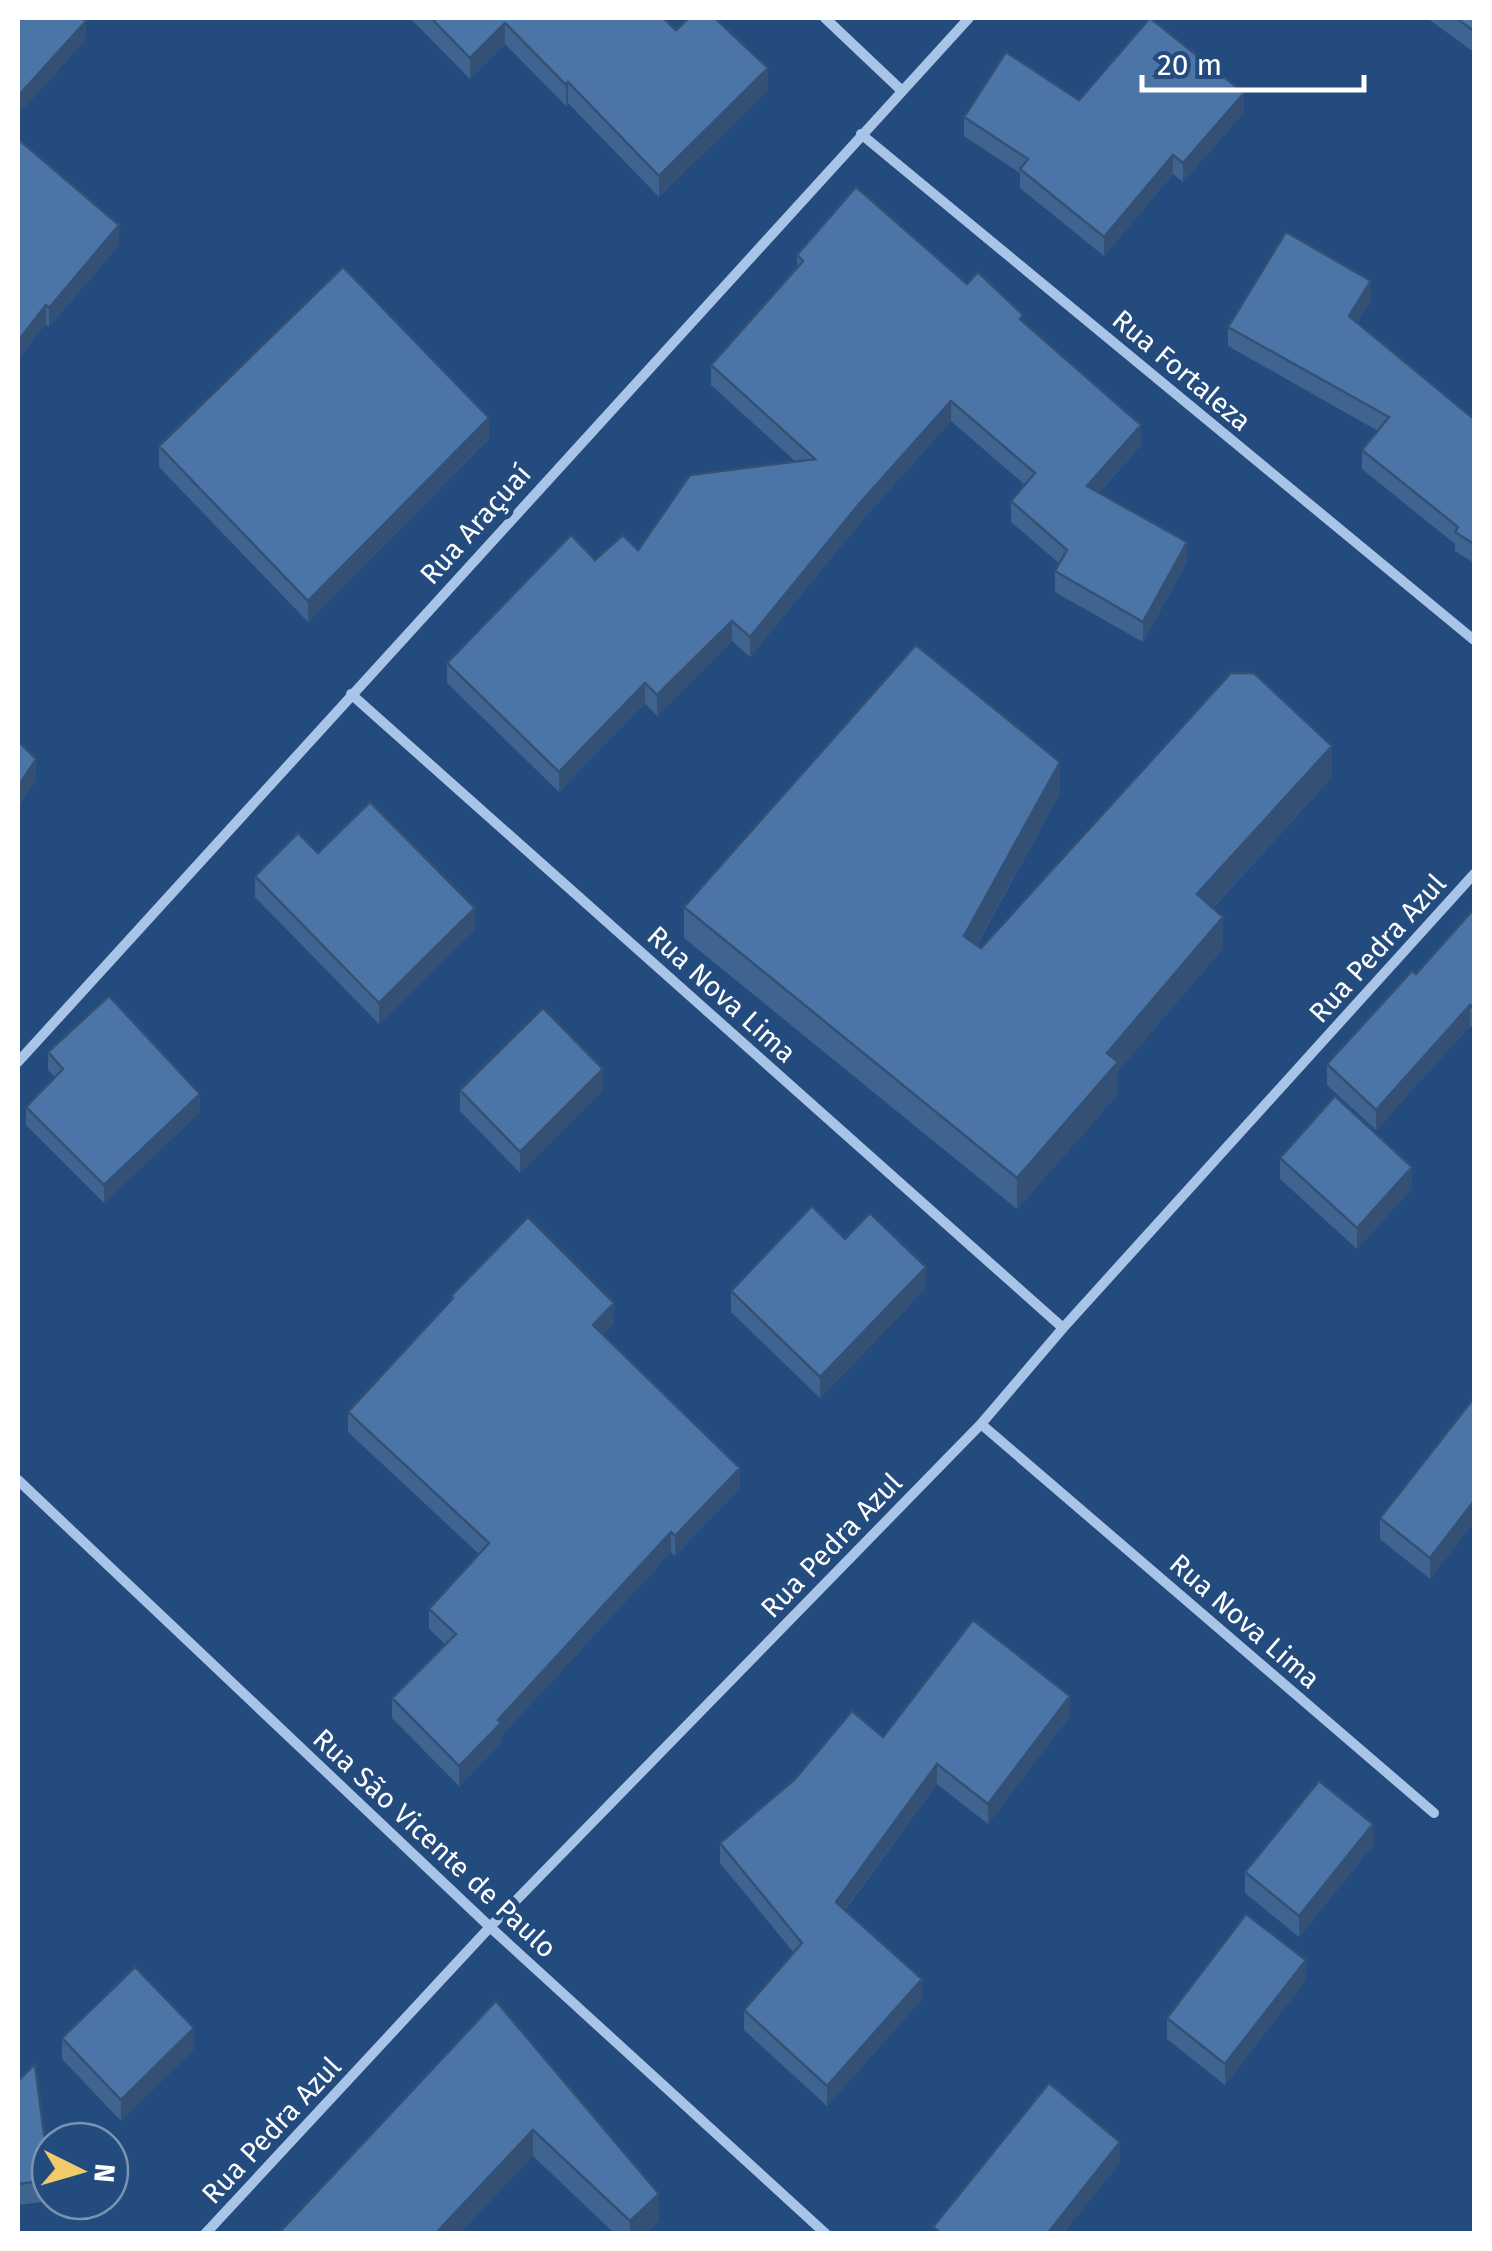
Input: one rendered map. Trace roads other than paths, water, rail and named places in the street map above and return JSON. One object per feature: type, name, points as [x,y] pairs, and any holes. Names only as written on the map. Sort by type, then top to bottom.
[{"type":"street","points":[[824,18],[901,90]]},
{"type":"street","name":"Rua Araçuaí","points":[[18,1062],[969,18]]},
{"type":"street","name":"Rua Fortaleza","points":[[861,134],[1474,640]]},
{"type":"street","name":"Rua Nova Lima","points":[[351,694],[1063,1328]]},
{"type":"street","name":"Rua Pedra Azul","points":[[206,2234],[490,1927],[981,1424],[1063,1328],[1474,874]]},
{"type":"street","name":"Rua Nova Lima","points":[[981,1424],[1434,1813]]},
{"type":"street","name":"Rua São Vicente de Paulo","points":[[18,1480],[490,1927],[826,2234]]}]
